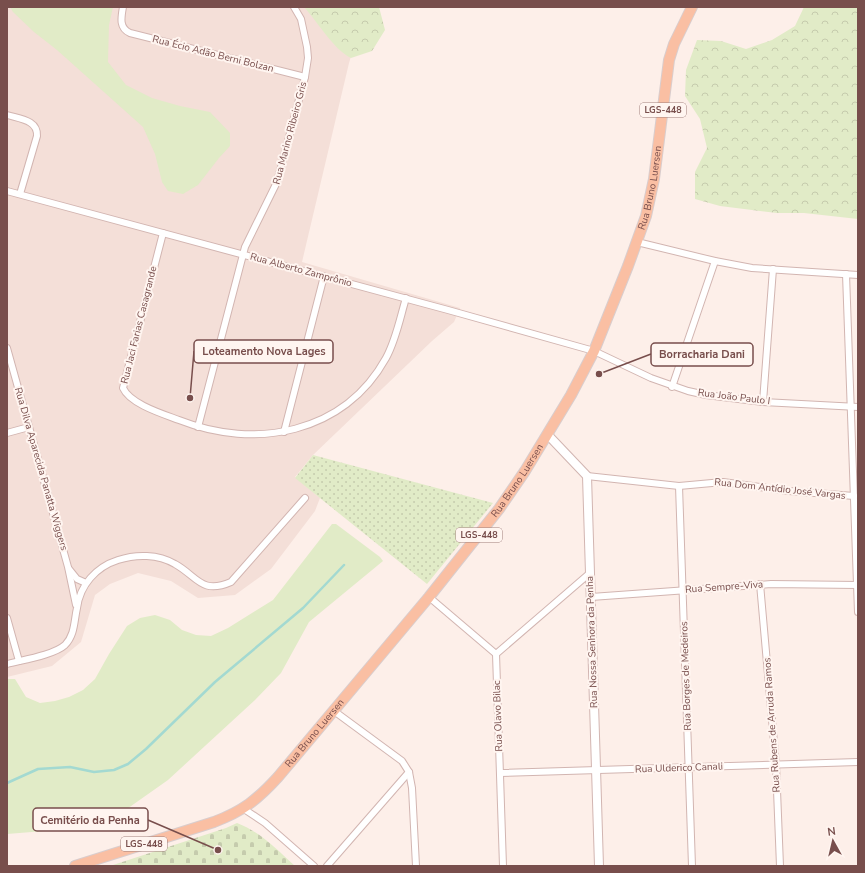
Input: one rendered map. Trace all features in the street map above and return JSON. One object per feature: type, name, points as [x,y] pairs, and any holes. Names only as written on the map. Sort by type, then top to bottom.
[{"type":"main road","name":"Rua Bruno Luersen","points":[[75,866],[214,822],[244,809],[269,787],[334,711],[429,597],[499,509],[548,435],[571,395],[594,350],[637,242],[646,216],[654,179],[669,60],[674,44],[692,7]]},
{"type":"street","name":"Rua Écio Adão Berni Bolzan","points":[[123,7],[121,20],[122,26],[125,31],[130,33],[305,77]]},
{"type":"street","name":"Rua Marino Ribeiro Gris","points":[[198,427],[243,254],[250,235],[282,169],[305,77],[308,58],[307,47],[301,19],[294,7]]},
{"type":"street","points":[[7,115],[31,122],[38,130],[20,194]]},
{"type":"street","name":"Rua Alberto Zamprônio","points":[[7,191],[594,350]]},
{"type":"street","name":"Rua Jaci Farias Casagrande","points":[[163,233],[123,388],[125,394],[164,415],[198,427],[228,434],[248,435],[284,432],[306,426],[328,416],[360,392],[373,377],[386,358],[406,298]]},
{"type":"street","points":[[637,242],[715,261],[752,268],[858,275]]},
{"type":"street","points":[[672,386],[715,261]]},
{"type":"street","points":[[763,402],[773,270]]},
{"type":"street","points":[[846,274],[858,612]]},
{"type":"street","points":[[284,432],[324,276]]},
{"type":"street","name":"Rua Dilva Aparecida Panatta Wiggers","points":[[7,348],[68,567],[76,608]]},
{"type":"street","name":"Rua João Paulo I","points":[[594,350],[635,371],[672,386],[706,396],[763,402],[858,407]]},
{"type":"street","points":[[7,433],[29,427]]},
{"type":"street","points":[[548,435],[587,476]]},
{"type":"street","name":"Rua Dom Antídio José Vargas","points":[[587,476],[679,486],[723,482],[788,491],[854,496]]},
{"type":"street","name":"Rua Nossa Senhora da Penha","points":[[587,476],[599,866]]},
{"type":"street","name":"Rua Borges de Medeiros","points":[[679,486],[692,866]]},
{"type":"street","points":[[7,664],[51,652],[65,645],[70,639],[73,631],[76,608],[79,597],[86,583],[106,566],[117,560],[129,557],[152,556],[173,563],[182,568],[200,583],[207,586],[222,586],[231,582],[237,577],[305,498]]},
{"type":"street","name":"Rua Dilva Aparecida Panatta Wiggers","points":[[68,567],[78,579],[86,583]]},
{"type":"street","points":[[429,597],[496,654],[590,573]]},
{"type":"street","name":"Rua Sempre-Viva","points":[[591,597],[760,584],[858,585]]},
{"type":"street","name":"Rua Rubens de Arruda Ramos","points":[[760,584],[776,765],[780,866]]},
{"type":"street","points":[[7,618],[19,661]]},
{"type":"street","name":"Rua Olavo Bilac","points":[[496,654],[503,866]]},
{"type":"street","points":[[334,711],[402,761],[409,772],[413,806],[416,866]]},
{"type":"street","name":"Rua Ulderico Canali","points":[[500,773],[858,762]]},
{"type":"street","points":[[327,866],[409,772]]},
{"type":"street","points":[[244,809],[265,823],[314,866]]},
{"type":"shaded area","points":[[7,7],[366,7],[349,63],[302,262],[460,308],[454,322],[432,341],[313,455],[295,477],[320,498],[315,511],[271,569],[235,595],[198,598],[171,581],[138,573],[110,584],[95,595],[81,642],[52,666],[7,677]]},
{"type":"green space","points":[[10,7],[113,7],[109,25],[108,62],[126,85],[152,98],[180,106],[210,112],[230,133],[230,146],[198,185],[183,194],[168,191],[162,182],[155,154],[143,127],[57,50],[34,32],[13,12]]},
{"type":"green space","points":[[304,7],[379,7],[385,30],[372,51],[351,58],[338,49]]},
{"type":"green space","points":[[804,7],[858,7],[858,219],[804,213],[777,213],[720,206],[695,199],[695,172],[707,148],[700,119],[685,96],[686,70],[697,40],[721,41],[746,49],[772,40],[795,26]]},
{"type":"green space","points":[[313,455],[493,503],[427,584],[295,478]]},
{"type":"green space","points":[[332,524],[336,524],[380,557],[383,561],[309,622],[281,673],[255,700],[168,780],[124,811],[69,829],[7,834],[7,679],[15,679],[26,697],[40,703],[55,701],[69,697],[83,690],[95,679],[127,626],[140,618],[155,615],[170,620],[182,630],[196,635],[211,636],[228,628],[273,600]]},
{"type":"green space","points":[[237,823],[261,836],[295,866],[110,866],[226,828]]},
{"type":"waterway","points":[[7,783],[38,769],[70,767],[94,772],[114,770],[128,764],[146,749],[215,682],[303,608],[344,565]]},
{"type":"place","name":"Borracharia Dani","points":[[599,374]]},
{"type":"place","name":"Loteamento Nova Lages","points":[[190,398]]},
{"type":"place","name":"Cemitério da Penha","points":[[218,850]]}]
